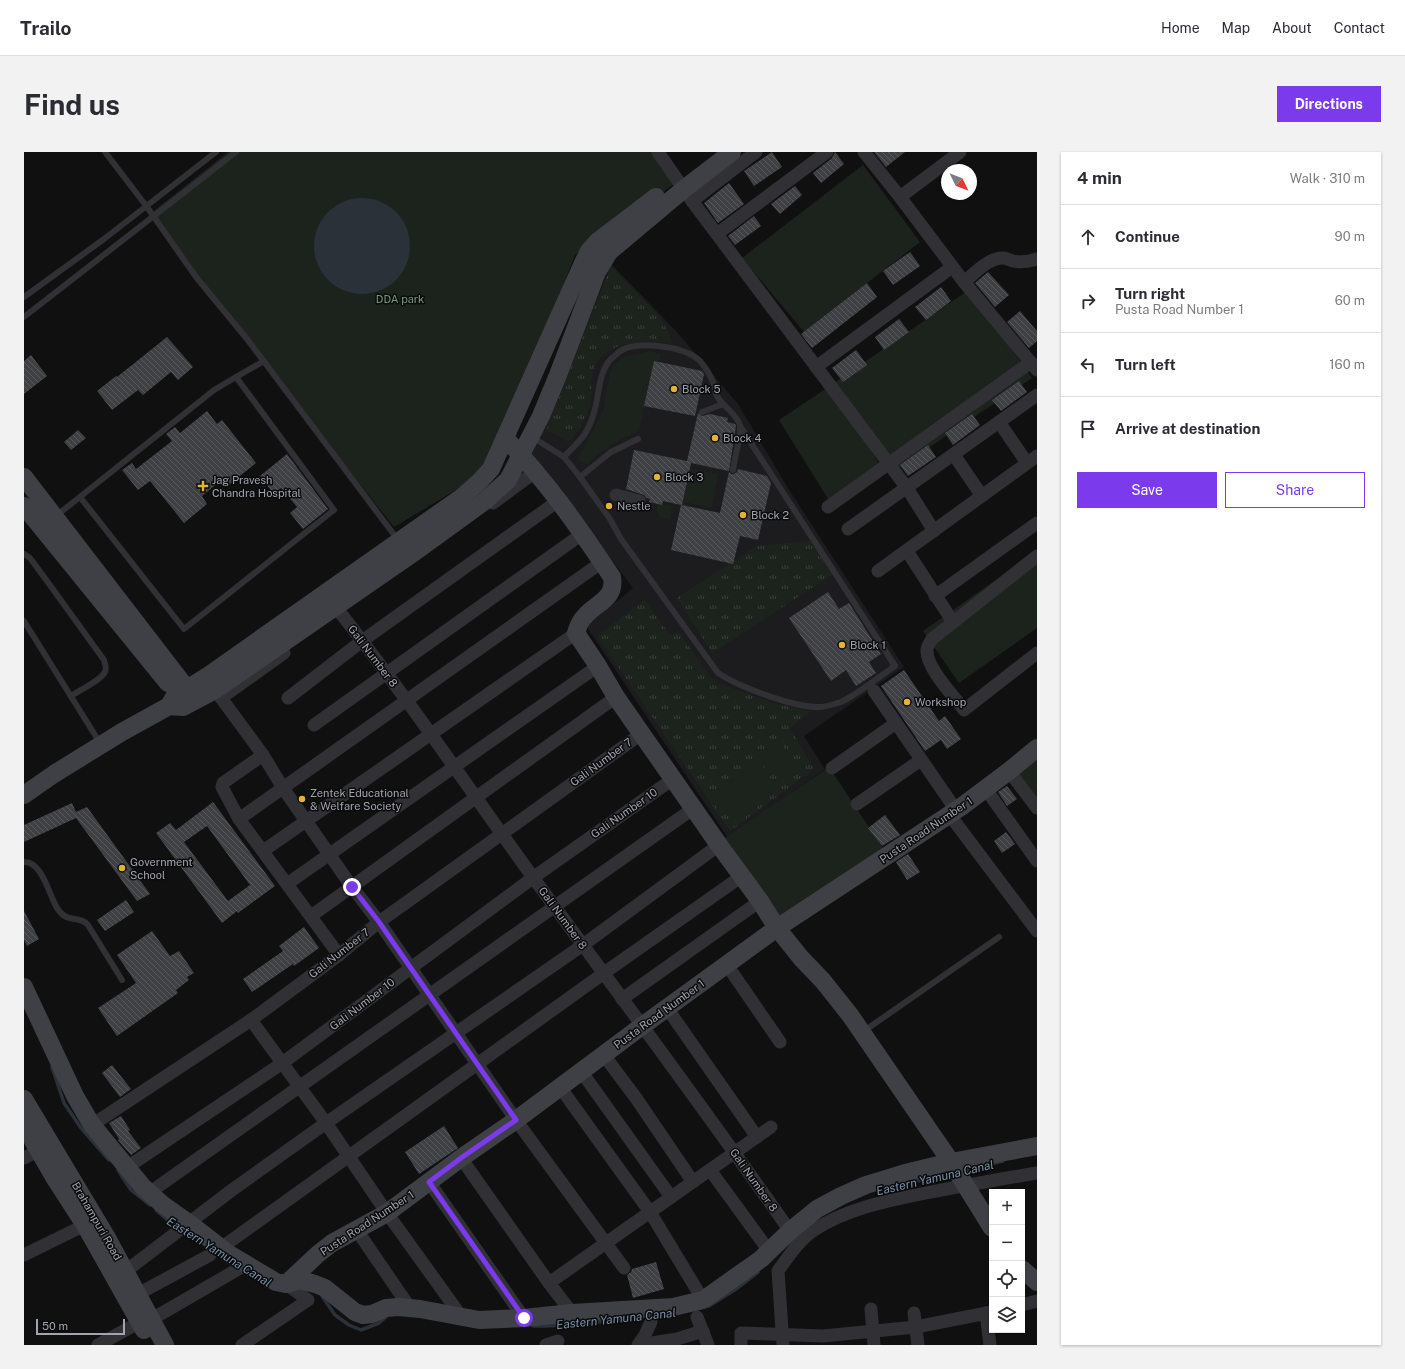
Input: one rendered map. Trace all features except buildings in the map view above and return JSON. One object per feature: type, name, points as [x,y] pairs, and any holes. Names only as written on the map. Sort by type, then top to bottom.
[{"type":"street","points":[[658,152],[717,234],[907,488],[934,531]]},
{"type":"street","points":[[685,190],[714,152]]},
{"type":"street","points":[[24,795],[122,732],[183,699],[209,675],[404,549],[485,501],[508,480],[541,416],[597,272],[609,252],[732,152]]},
{"type":"street","points":[[338,609],[478,483],[491,469],[583,262],[589,251],[597,242],[685,190],[756,152]]},
{"type":"street","points":[[717,234],[827,152]]},
{"type":"street","points":[[828,507],[1034,366],[952,267],[900,197],[864,152]]},
{"type":"street","points":[[900,197],[960,152]]},
{"type":"street","points":[[964,282],[986,264],[996,259],[1004,258],[1021,262],[1028,262],[1037,259]]},
{"type":"street","points":[[816,367],[952,267]]},
{"type":"street","points":[[848,529],[1037,396]]},
{"type":"street","points":[[878,571],[1032,460],[999,422]]},
{"type":"street","points":[[263,851],[576,633],[579,624],[586,615],[606,598],[614,584],[612,577],[558,501],[521,455],[505,438]]},
{"type":"street","points":[[954,455],[982,496]]},
{"type":"street","points":[[183,699],[218,694],[535,472]]},
{"type":"street","points":[[24,477],[55,517],[183,699]]},
{"type":"street","points":[[616,496],[639,501],[638,503]]},
{"type":"street","points":[[288,698],[362,641],[558,501]]},
{"type":"street","points":[[24,506],[183,699]]},
{"type":"street","points":[[935,596],[1037,523]]},
{"type":"street","points":[[314,725],[582,534]]},
{"type":"street","points":[[907,551],[952,622]]},
{"type":"street","points":[[1037,556],[952,622],[932,639],[927,649],[928,660],[937,675],[964,710],[1037,652]]},
{"type":"street","points":[[240,819],[602,562]]},
{"type":"street","name":"Gali Number 8","points":[[338,609],[431,734],[502,834],[735,1152],[790,1231]]},
{"type":"street","points":[[576,633],[641,734],[760,901],[777,928],[801,958],[823,981],[862,1032],[959,1174],[990,1225]]},
{"type":"street","points":[[287,884],[598,666]]},
{"type":"street","points":[[874,691],[921,760],[953,812],[1037,931]]},
{"type":"street","points":[[218,694],[263,755],[283,788],[307,820],[352,887],[379,922],[516,1120],[624,1268]]},
{"type":"street","points":[[311,916],[616,697]]},
{"type":"street","points":[[832,768],[896,723]]},
{"type":"street","name":"Gali Number 7","points":[[92,1125],[138,1093],[251,1020],[339,955],[379,922],[641,734]]},
{"type":"street","name":"Pusta Road Number 1","points":[[289,1287],[327,1246],[387,1213],[777,928],[953,812],[1009,771],[1037,748]]},
{"type":"street","points":[[263,755],[222,785],[223,789],[240,819],[339,955]]},
{"type":"street","points":[[857,804],[921,760]]},
{"type":"street","points":[[1009,771],[1037,808]]},
{"type":"street","name":"Gali Number 10","points":[[126,1168],[282,1064],[534,877],[673,779]]},
{"type":"street","points":[[985,788],[1037,862]]},
{"type":"street","points":[[149,1193],[694,808]]},
{"type":"street","points":[[120,1274],[232,1190],[583,945],[719,845]]},
{"type":"street","points":[[138,1294],[215,1252],[478,1066],[742,876]]},
{"type":"street","points":[[622,999],[760,901]]},
{"type":"street","points":[[727,965],[780,1042]]},
{"type":"street","points":[[24,987],[75,1096],[92,1125],[142,1188],[189,1223],[215,1252],[247,1264],[276,1282],[289,1287],[308,1300],[242,1345]]},
{"type":"street","points":[[666,1008],[757,1137]]},
{"type":"street","points":[[251,1020],[298,1087],[326,1123],[348,1157],[460,1316]]},
{"type":"street","points":[[603,1054],[636,1098],[693,1182]]},
{"type":"street","points":[[581,1071],[671,1197]]},
{"type":"street","points":[[560,1087],[650,1212],[703,1300]]},
{"type":"street","name":"Brahampuri Road","points":[[24,1099],[106,1236],[120,1274],[146,1321],[165,1345]]},
{"type":"street","name":"Brahampuri Road","points":[[24,1126],[31,1154],[54,1177],[85,1225],[120,1274],[138,1294],[153,1345]]},
{"type":"street","points":[[549,1283],[771,1127]]},
{"type":"street","points":[[783,1340],[778,1271],[796,1247],[813,1231],[844,1214],[882,1202],[1037,1146]]},
{"type":"street","points":[[461,1158],[549,1283],[572,1313]]},
{"type":"street","points":[[710,1170],[769,1252]]},
{"type":"street","points":[[289,1287],[300,1280],[315,1284],[325,1288],[355,1312],[362,1315],[372,1314],[386,1308],[399,1307],[479,1320],[673,1307],[703,1300],[761,1259],[790,1231],[817,1210],[866,1184],[905,1172],[959,1174],[1037,1172]]},
{"type":"street","points":[[429,1182],[524,1318]]},
{"type":"street","points":[[24,1255],[85,1225]]},
{"type":"street","points":[[356,1229],[410,1308]]},
{"type":"street","points":[[98,1345],[146,1321],[247,1264]]},
{"type":"street","points":[[1025,1272],[1037,1282]]},
{"type":"street","points":[[1025,1304],[1037,1301]]},
{"type":"street","points":[[871,1309],[874,1345]]},
{"type":"street","points":[[741,1345],[741,1333],[783,1340],[916,1327],[989,1312]]},
{"type":"street","points":[[914,1313],[918,1345]]},
{"type":"street","points":[[697,1317],[708,1345]]},
{"type":"street","points":[[638,1345],[644,1337],[651,1322]]},
{"type":"street","points":[[638,1345],[677,1339],[702,1331]]},
{"type":"street","points":[[990,1333],[990,1345]]},
{"type":"lane","points":[[105,152],[154,216],[196,276],[264,361],[404,549]]},
{"type":"lane","points":[[24,296],[147,207],[216,152]]},
{"type":"lane","points":[[24,317],[236,152]]},
{"type":"lane","points":[[531,436],[564,457],[580,477],[610,519],[621,539],[718,673],[741,685],[778,700],[800,705],[821,707],[840,702],[895,666],[731,411],[716,396],[710,374],[699,361],[690,354],[678,349],[647,346],[621,350],[610,360],[604,372],[595,411],[586,433],[564,457]]},
{"type":"lane","points":[[55,517],[214,390],[264,361]]},
{"type":"lane","points":[[80,497],[184,629],[334,510],[236,377]]},
{"type":"lane","points":[[702,412],[723,404]]},
{"type":"lane","points":[[732,470],[740,434],[740,426]]},
{"type":"lane","points":[[580,477],[611,452],[638,439]]},
{"type":"lane","points":[[24,554],[30,558],[104,660],[106,667],[105,672],[100,678],[71,696]]},
{"type":"lane","points":[[24,621],[101,745]]},
{"type":"lane","points":[[24,862],[28,862],[36,867],[42,876],[59,912],[71,920],[80,919],[88,925],[122,980]]},
{"type":"lane","points":[[862,1032],[998,936]]},
{"type":"shaded area","points":[[362,198],[380,202],[389,206],[396,212],[402,219],[406,228],[410,246],[406,264],[402,273],[396,280],[389,286],[380,290],[362,294],[344,290],[335,286],[328,280],[322,273],[318,264],[314,246],[318,228],[322,219],[328,212],[335,206],[344,202]]},
{"type":"shaded area","points":[[611,264],[677,332],[738,404],[788,488],[904,667],[804,736],[825,769],[728,838],[586,626],[633,588],[532,454]]},
{"type":"green space","name":"DDA park","points":[[228,152],[658,152],[678,181],[575,255],[491,469],[394,527],[246,340],[150,214]]},
{"type":"green space","points":[[863,165],[920,242],[804,332],[742,258]]},
{"type":"green space","points":[[611,266],[661,318],[671,338],[672,344],[661,342],[636,342],[624,344],[603,355],[596,364],[592,375],[592,394],[587,414],[577,432],[568,442],[562,437],[546,431]]},
{"type":"green space","points":[[970,289],[1032,378],[894,471],[834,391],[881,467],[830,502],[779,420]]},
{"type":"green space","points":[[650,351],[661,354],[659,361],[654,361],[639,431],[604,449],[588,465],[578,459],[603,411],[609,377],[614,364],[624,357]]},
{"type":"green space","points":[[686,468],[718,474],[711,508],[679,501]]},
{"type":"green space","points":[[657,504],[672,506],[670,520],[660,517],[657,512]]},
{"type":"green space","points":[[811,541],[832,575],[712,653],[677,598],[757,546]]},
{"type":"green space","points":[[1037,551],[1037,628],[959,683],[923,631]]},
{"type":"green space","points":[[645,600],[670,635],[678,631],[711,677],[718,683],[776,704],[811,711],[790,728],[814,769],[730,831],[597,636]]},
{"type":"green space","points":[[780,742],[798,769],[784,778],[766,752]]},
{"type":"green space","points":[[1037,754],[1037,805],[1013,770]]},
{"type":"green space","points":[[760,762],[775,785],[732,814],[716,791]]},
{"type":"green space","points":[[829,767],[888,856],[776,927],[718,843]]},
{"type":"waterway","name":"Eastern Yamuna Canal","points":[[52,1067],[64,1103],[81,1128],[109,1160]]},
{"type":"waterway","name":"Eastern Yamuna Canal","points":[[962,1171],[1003,1161]]},
{"type":"waterway","name":"Eastern Yamuna Canal","points":[[118,1170],[131,1190],[150,1205]]},
{"type":"waterway","name":"Eastern Yamuna Canal","points":[[892,1186],[952,1174]]},
{"type":"waterway","name":"Eastern Yamuna Canal","points":[[156,1210],[178,1228]]},
{"type":"waterway","name":"Eastern Yamuna Canal","points":[[709,1306],[736,1289],[758,1272]]},
{"type":"waterway","name":"Eastern Yamuna Canal","points":[[322,1296],[335,1315],[349,1325],[361,1330],[379,1323],[386,1317]]},
{"type":"waterway","name":"Eastern Yamuna Canal","points":[[533,1326],[574,1325],[616,1319]]},
{"type":"place","name":"Block 5","points":[[674,389]]},
{"type":"place","name":"Block 4","points":[[715,438]]},
{"type":"place","name":"Block 3","points":[[657,477]]},
{"type":"place","name":"Jag Pravesh Chandra Hospital","points":[[203,486]]},
{"type":"place","name":"Nestle","points":[[609,506]]},
{"type":"place","name":"Block 2","points":[[743,515]]},
{"type":"place","name":"Block 1","points":[[842,645]]},
{"type":"place","name":"Workshop","points":[[907,702]]},
{"type":"place","name":"Zentek Educational & Welfare Society","points":[[302,799]]},
{"type":"place","name":"Government School","points":[[122,868]]},
{"type":"route","points":[[352,887],[379,922],[516,1120],[429,1182],[524,1318]]}]
